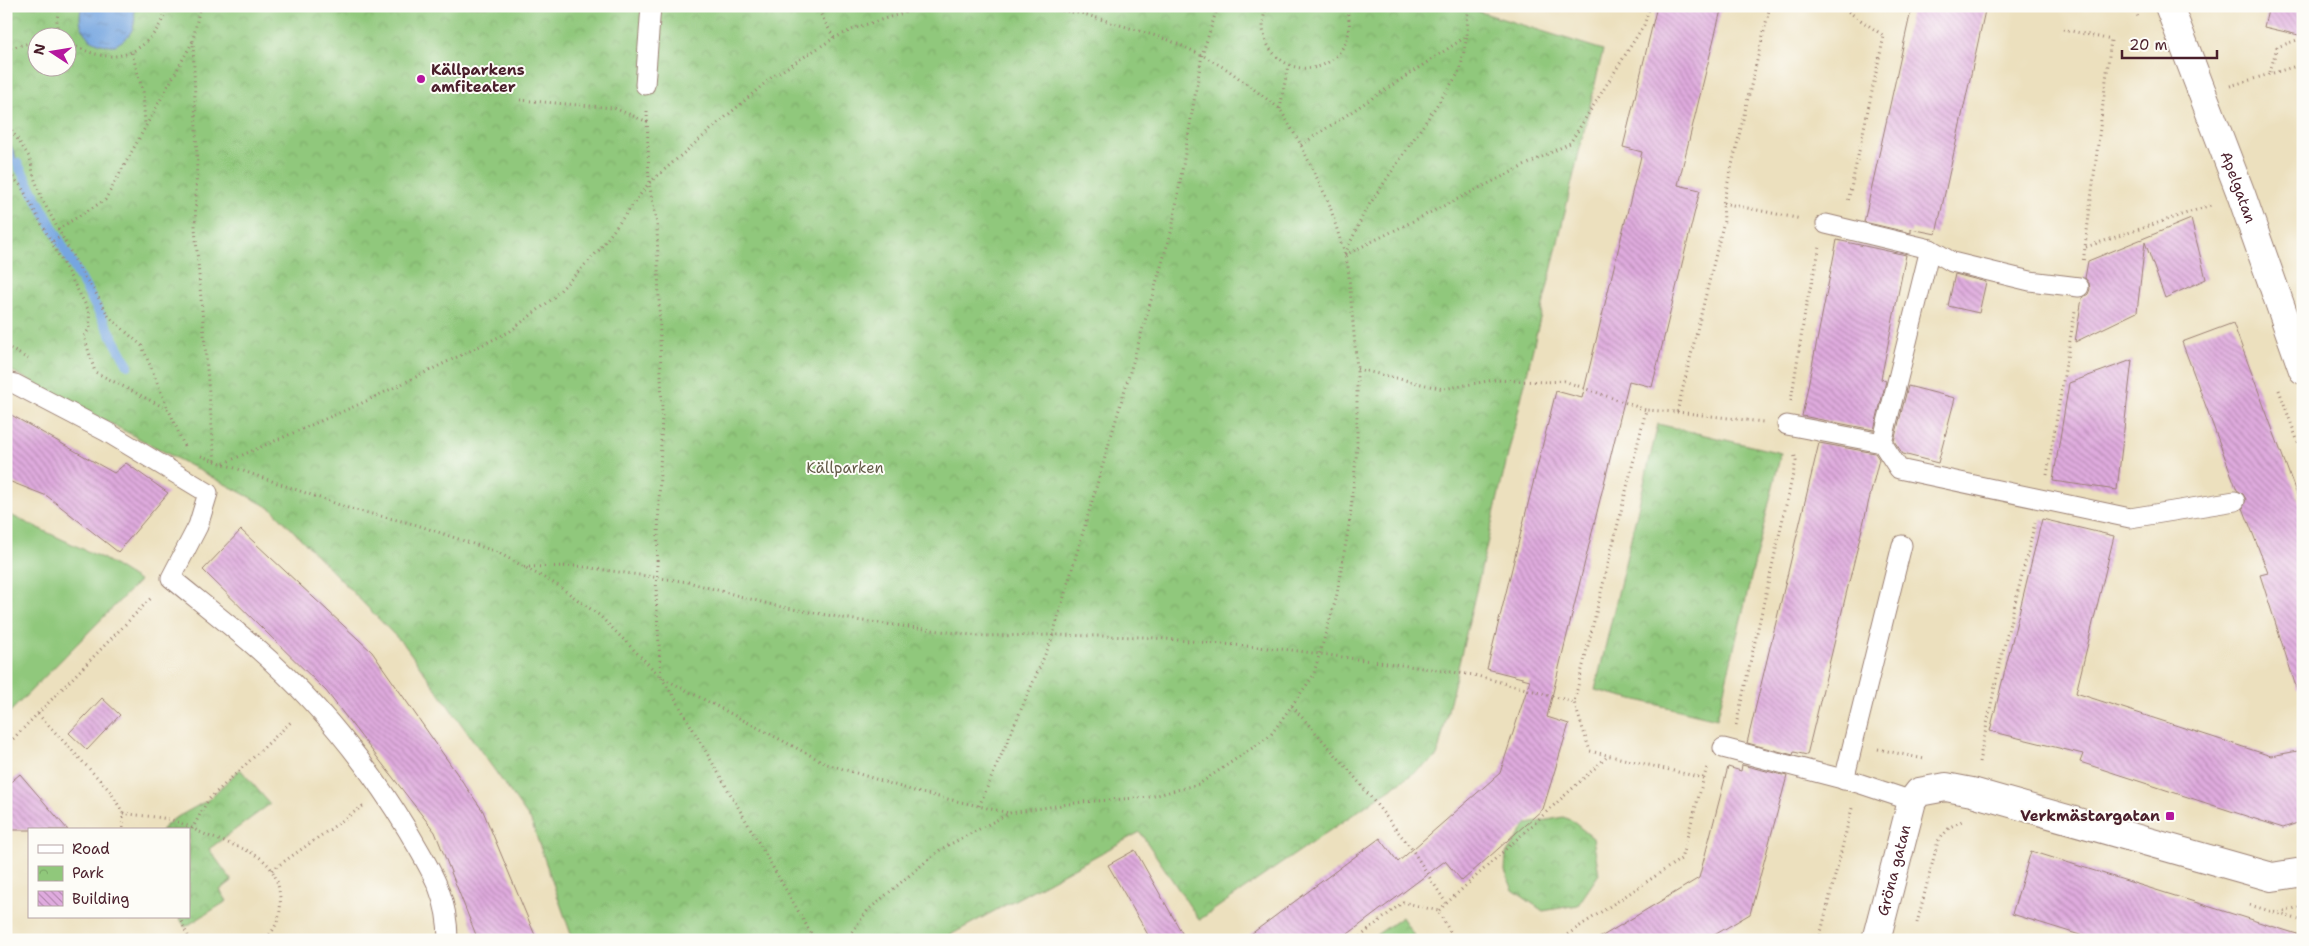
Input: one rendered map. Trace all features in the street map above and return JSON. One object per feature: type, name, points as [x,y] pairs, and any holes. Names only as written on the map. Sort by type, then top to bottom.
[{"type":"street","name":"Apelgatan","points":[[2169,6],[2241,194],[2303,370]]},
{"type":"street","points":[[1912,800],[1919,792],[1946,787],[1972,792],[2272,878],[2303,872]]},
{"type":"street","name":"Gröna gatan","points":[[1876,940],[1912,800]]},
{"type":"lane","points":[[645,85],[651,6]]},
{"type":"lane","points":[[1826,224],[1930,249],[1952,262],[2030,281],[2079,287]]},
{"type":"lane","points":[[1930,249],[1882,442],[1899,469],[2043,498],[2130,518],[2234,501]]},
{"type":"lane","points":[[6,382],[15,384],[107,432],[208,492],[198,526],[171,578],[254,646],[311,703],[351,747],[384,791],[438,882],[446,912],[448,940]]},
{"type":"lane","points":[[1787,425],[1882,442]]},
{"type":"lane","points":[[1844,780],[1902,545]]},
{"type":"lane","points":[[1723,748],[1912,800]]},
{"type":"path","points":[[34,6],[60,7],[57,19],[58,28]]},
{"type":"path","points":[[78,46],[98,54],[111,56],[132,53],[155,33],[165,14],[166,6]]},
{"type":"path","points":[[200,6],[193,40],[197,159],[195,228],[202,328],[209,376],[216,462]]},
{"type":"path","points":[[816,6],[834,38]]},
{"type":"path","points":[[224,463],[362,403],[509,332],[551,300],[599,250],[649,183],[772,77],[834,38],[858,27],[926,6]]},
{"type":"path","points":[[846,940],[868,910],[941,849],[1010,813],[1082,802],[1150,798],[1199,784],[1270,736],[1313,676],[1336,599],[1350,519],[1357,450],[1357,369],[1351,322],[1348,266],[1329,203],[1301,145],[1280,109],[1228,70],[1202,55],[1170,40],[1084,14],[1036,6]]},
{"type":"path","points":[[979,806],[1053,635],[1172,229],[1202,55],[1218,6]]},
{"type":"path","points":[[1267,6],[1263,30],[1267,45],[1276,56],[1288,65],[1301,68],[1315,68],[1328,63],[1339,54],[1346,42],[1349,28],[1348,14],[1345,6]]},
{"type":"path","points":[[1345,255],[1365,210],[1460,71],[1467,36],[1468,6]]},
{"type":"path","points":[[1345,255],[1570,143],[1644,25],[1650,6]]},
{"type":"path","points":[[1677,412],[1724,221],[1723,203],[1770,6]]},
{"type":"path","points":[[1972,792],[1999,667],[2043,498],[2086,247],[2105,70],[2111,40],[2063,29]]},
{"type":"path","points":[[1301,145],[1467,36]]},
{"type":"path","points":[[2270,72],[2277,47],[2303,38]]},
{"type":"path","points":[[58,229],[105,200],[193,40]]},
{"type":"path","points":[[6,49],[28,44]]},
{"type":"path","points":[[132,53],[143,92],[145,126]]},
{"type":"path","points":[[2228,87],[2270,72],[2303,64]]},
{"type":"path","points":[[1280,109],[1288,65]]},
{"type":"path","points":[[645,85],[649,183],[657,224],[661,402],[657,577],[661,677]]},
{"type":"path","points":[[520,100],[614,108],[648,122]]},
{"type":"path","points":[[6,122],[30,158],[34,178],[42,198],[108,317],[142,346],[186,451],[178,446]]},
{"type":"path","points":[[6,170],[21,186],[53,241],[89,311],[90,328],[84,336],[95,372],[168,410]]},
{"type":"path","points":[[2086,247],[2241,194]]},
{"type":"path","points":[[1723,203],[1826,224]]},
{"type":"path","points":[[53,241],[62,236]]},
{"type":"path","points":[[6,346],[36,364]]},
{"type":"path","points":[[1357,369],[1443,389],[1494,380],[1564,381],[1646,410],[1787,425],[1796,461],[1735,729],[1723,748],[1705,769],[1681,859],[1559,940]]},
{"type":"path","points":[[1646,410],[1574,702],[1590,751],[1703,778]]},
{"type":"path","points":[[194,454],[351,509],[414,524],[497,552],[557,585],[599,615],[661,677],[815,940]]},
{"type":"path","points":[[524,567],[577,566],[657,577],[688,582],[776,606],[855,620],[979,636],[1144,637],[1292,650],[1474,675],[1574,702]]},
{"type":"path","points":[[6,746],[171,578]]},
{"type":"path","points":[[661,677],[827,764],[918,792],[1010,813]]},
{"type":"path","points":[[192,828],[208,800],[311,703]]},
{"type":"path","points":[[1292,706],[1349,770],[1412,848],[1446,903]]},
{"type":"path","points":[[38,714],[100,778],[110,791],[123,813],[122,828]]},
{"type":"path","points":[[1438,911],[1608,756]]},
{"type":"path","points":[[272,870],[384,791]]},
{"type":"path","points":[[123,813],[172,820],[241,846],[258,856],[272,870],[280,889],[281,906],[278,922],[265,940]]},
{"type":"path","points":[[1916,923],[1938,841],[1950,827],[1964,820]]},
{"type":"path","points":[[1356,940],[1403,902],[1438,911],[1455,940]]},
{"type":"path","points":[[2248,904],[2303,921]]},
{"type":"path","points":[[2278,913],[2303,906]]},
{"type":"path","points":[[180,918],[190,940]]},
{"type":"green space","name":"Källparken","points":[[6,6],[1461,6],[1603,50],[1437,757],[1199,920],[1140,832],[941,940],[573,940],[531,821],[406,647],[272,509],[6,368]]},
{"type":"green space","points":[[1658,424],[1781,453],[1717,719],[1595,690]]},
{"type":"green space","points":[[6,513],[104,559],[139,581],[6,716]]},
{"type":"green space","points":[[240,769],[270,804],[209,849],[232,881],[220,890],[227,901],[185,927],[180,918],[190,918],[190,828],[163,828],[172,820],[208,800]]},
{"type":"green space","points":[[1563,817],[1571,820],[1593,838],[1599,874],[1578,905],[1543,911],[1513,890],[1505,871],[1506,854],[1527,824]]},
{"type":"green space","points":[[1402,917],[1417,940],[1369,940]]},
{"type":"water","points":[[82,6],[133,6],[135,19],[132,29],[126,38],[115,45],[107,45],[92,40],[83,30],[80,15]]},
{"type":"water","points":[[6,136],[15,154],[17,163],[6,162]]},
{"type":"building","points":[[1657,6],[1722,6],[1678,185],[1700,190],[1652,387],[1629,381],[1547,717],[1569,724],[1543,809],[1462,881],[1445,861],[1340,940],[1243,940],[1380,838],[1398,862],[1500,773],[1530,680],[1487,669],[1556,391],[1582,398],[1642,152],[1623,147]]},
{"type":"building","points":[[1912,6],[1986,6],[1936,234],[1911,229],[1911,233],[1864,222]]},
{"type":"building","points":[[2269,6],[2303,6],[2303,36],[2264,27]]},
{"type":"building","points":[[2191,219],[2206,279],[2165,298],[2145,242],[2137,312],[2075,342],[2082,298],[2088,294],[2090,289],[2089,283],[2085,278],[2088,261]]},
{"type":"building","points":[[1837,240],[1906,255],[1881,379],[1886,381],[1874,430],[1802,416]]},
{"type":"building","points":[[1955,274],[1986,282],[1979,313],[1948,306]]},
{"type":"building","points":[[2233,323],[2303,511],[2303,689],[2297,690],[2260,575],[2268,573],[2243,508],[2246,499],[2237,490],[2182,342]]},
{"type":"building","points":[[2132,360],[2117,490],[2053,481],[2069,383]]},
{"type":"building","points":[[1908,386],[1955,398],[1938,463],[1903,454],[1894,441]]},
{"type":"building","points":[[6,412],[114,473],[126,463],[168,493],[118,552],[47,496],[6,480]]},
{"type":"building","points":[[1819,443],[1875,453],[1879,459],[1807,755],[1794,752],[1793,755],[1747,743]]},
{"type":"building","points":[[2042,519],[2114,536],[2076,693],[2271,756],[2303,750],[2303,821],[2283,828],[2080,762],[2083,754],[1990,731]]},
{"type":"building","points":[[241,530],[372,652],[483,811],[537,940],[478,940],[435,832],[326,691],[203,570]]},
{"type":"building","points":[[102,698],[120,715],[87,750],[69,733]]},
{"type":"building","points":[[1742,765],[1787,776],[1750,914],[1706,940],[1596,940],[1699,878],[1728,767],[1741,771]]},
{"type":"building","points":[[20,774],[66,828],[6,830],[6,786]]},
{"type":"building","points":[[1135,850],[1186,940],[1151,940],[1108,865]]},
{"type":"building","points":[[2031,851],[2297,934],[2296,940],[2096,940],[2012,914]]},
{"type":"waterway","points":[[17,163],[128,365]]},
{"type":"place","name":"Källparkens amfiteater","points":[[421,79]]},
{"type":"place","name":"Verkmästargatan","points":[[2170,816]]}]
